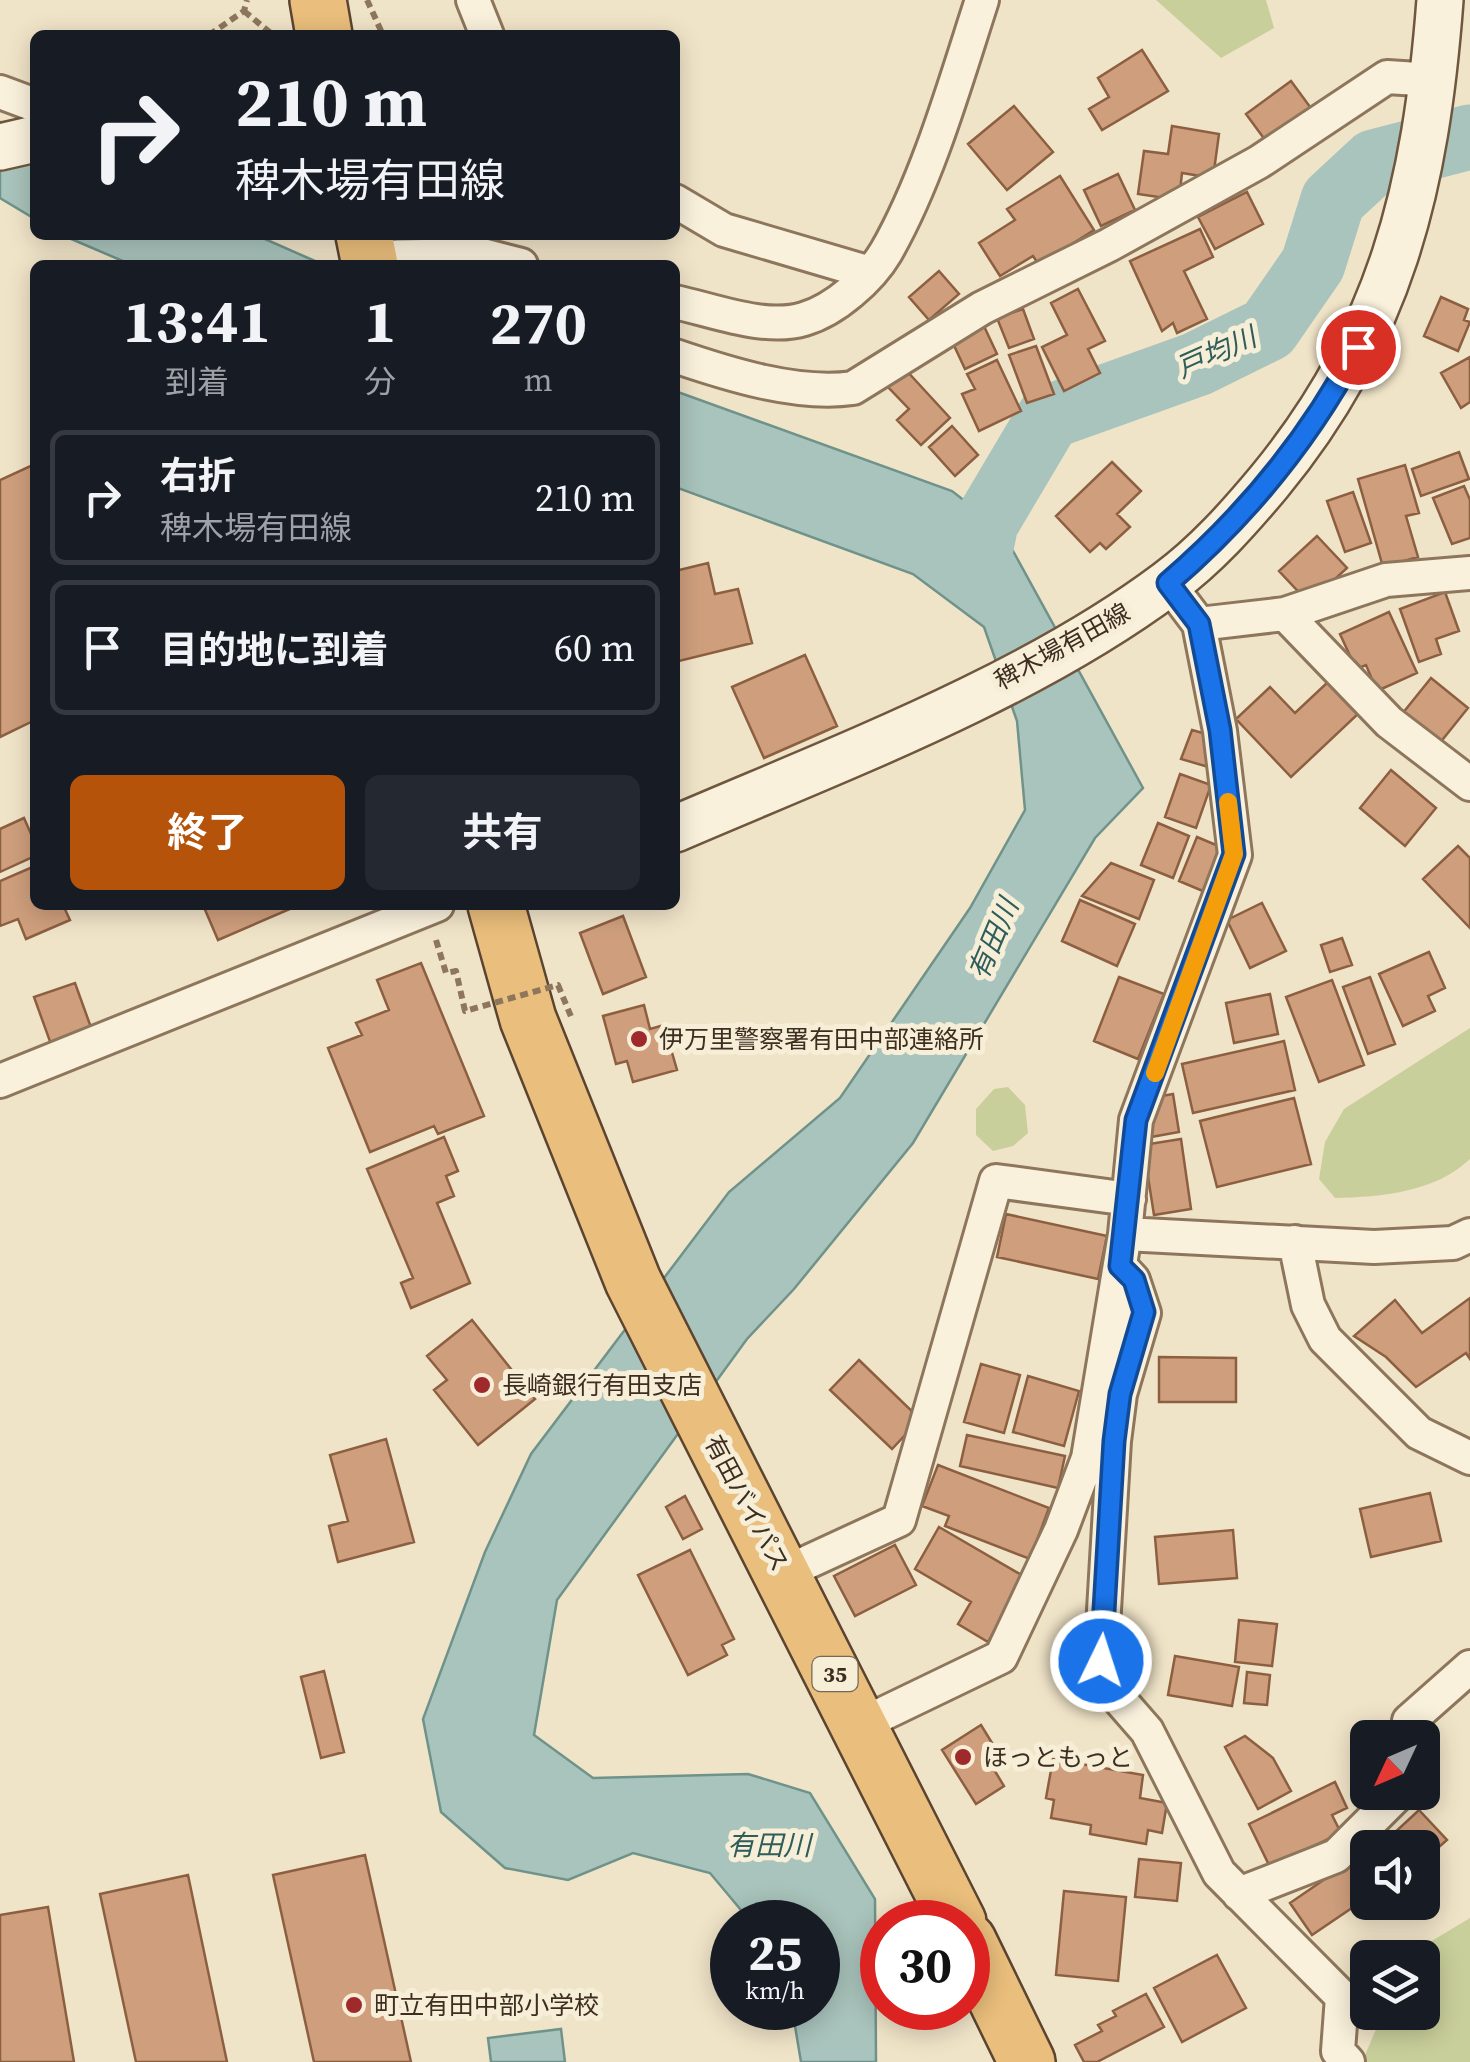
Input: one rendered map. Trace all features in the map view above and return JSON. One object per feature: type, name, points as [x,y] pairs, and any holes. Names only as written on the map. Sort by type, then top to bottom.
[{"type":"highway","points":[[318,0],[323,30]]},
{"type":"highway","name":"有田バイパス","points":[[497,910],[528,1018],[633,1281],[862,1724],[947,1900]]},
{"type":"highway","points":[[990,1987],[1026,2062]]},
{"type":"main road","name":"稗木場有田線","points":[[680,828],[909,728],[1088,636],[1168,583],[1212,545],[1303,440],[1373,319],[1399,251],[1416,182],[1433,93],[1440,0]]},
{"type":"main road","points":[[0,147],[30,139]]},
{"type":"street","points":[[473,0],[485,30]]},
{"type":"street","points":[[680,303],[753,319],[803,320],[849,293],[870,274],[901,219],[982,0]]},
{"type":"street","points":[[680,358],[713,369],[829,392],[853,388],[982,308],[1109,245],[1259,162],[1387,77],[1433,93]]},
{"type":"street","points":[[0,92],[30,104]]},
{"type":"street","points":[[680,204],[724,230],[870,274]]},
{"type":"street","points":[[368,252],[482,255],[502,260]]},
{"type":"street","points":[[1199,624],[1285,614],[1386,580],[1470,573]]},
{"type":"street","points":[[862,1724],[1002,1658],[1062,1530],[1088,1458],[1123,1250],[1136,1120],[1234,854],[1220,730],[1199,624],[1168,583]]},
{"type":"street","points":[[1285,614],[1388,722],[1470,784]]},
{"type":"street","points":[[0,1081],[425,910]]},
{"type":"street","points":[[784,1574],[899,1520],[996,1181],[1129,1198]]},
{"type":"street","points":[[1123,1250],[1295,1242],[1374,1247],[1453,1243],[1470,1235]]},
{"type":"street","points":[[1295,1242],[1308,1306],[1325,1339],[1420,1432],[1470,1458]]},
{"type":"street","points":[[1123,1250],[1144,1312],[1120,1394],[1114,1441],[1101,1661],[1106,1684],[1147,1731],[1218,1873],[1342,1997],[1338,2052],[1348,2062]]},
{"type":"street","points":[[1410,1720],[1470,1667]]},
{"type":"street","points":[[1239,1894],[1336,1856],[1382,1810]]},
{"type":"path","points":[[216,30],[244,11],[248,0]]},
{"type":"path","points":[[367,0],[381,30]]},
{"type":"path","points":[[244,11],[267,30]]},
{"type":"path","points":[[436,940],[446,972],[456,971],[464,1010],[558,985],[572,1019]]},
{"type":"green space","points":[[1156,0],[1266,0],[1274,28],[1221,58]]},
{"type":"green space","points":[[1470,1028],[1470,1159],[1424,1186],[1389,1194],[1335,1198],[1319,1179],[1325,1142],[1344,1109]]},
{"type":"green space","points":[[1008,1087],[1025,1105],[1028,1133],[1013,1146],[993,1151],[976,1135],[976,1109],[994,1089]]},
{"type":"green space","points":[[1470,1918],[1470,2062],[1362,2062],[1376,2030],[1440,2030],[1440,1940],[1433,1940]]},
{"type":"water","points":[[0,122],[30,135],[30,216],[0,198]]},
{"type":"water","points":[[74,240],[267,240],[313,260],[120,260]]},
{"type":"water","name":"有田川","points":[[680,393],[952,491],[1001,529],[1143,788],[1095,838],[913,1143],[794,1289],[747,1339],[557,1600],[534,1735],[593,1778],[748,1774],[810,1793],[875,1899],[860,1900],[860,2030],[876,2030],[876,2062],[801,2062],[796,2030],[840,2030],[840,1900],[733,1900],[710,1873],[633,1853],[568,1880],[505,1868],[441,1812],[423,1719],[485,1552],[531,1454],[729,1192],[840,1098],[970,908],[1025,810],[1017,721],[984,627],[913,574],[680,489]]},
{"type":"water","points":[[561,2029],[565,2062],[491,2062],[488,2038]]},
{"type":"building","points":[[1142,50],[1168,91],[1102,130],[1089,109],[1109,97],[1098,78]]},
{"type":"building","points":[[1291,81],[1316,115],[1271,148],[1246,114]]},
{"type":"building","points":[[1014,106],[1053,152],[1007,190],[968,144]]},
{"type":"building","points":[[1172,126],[1219,134],[1213,178],[1182,173],[1179,200],[1138,194],[1144,151],[1168,154]]},
{"type":"building","points":[[1118,174],[1135,210],[1101,226],[1084,190]]},
{"type":"building","points":[[1060,176],[1094,230],[1039,265],[1033,256],[1000,276],[979,243],[1015,220],[1007,209]]},
{"type":"building","points":[[1247,192],[1263,224],[1215,249],[1198,217]]},
{"type":"building","points":[[1200,229],[1213,257],[1184,271],[1207,319],[1177,333],[1173,323],[1162,331],[1130,261]]},
{"type":"building","points":[[939,271],[959,294],[929,320],[909,297]]},
{"type":"building","points":[[1078,289],[1105,341],[1088,349],[1100,373],[1064,391],[1042,347],[1067,335],[1051,303]]},
{"type":"building","points":[[1441,297],[1468,309],[1464,320],[1470,322],[1458,351],[1424,336]]},
{"type":"building","points":[[1023,309],[1034,339],[1009,348],[997,318]]},
{"type":"building","points":[[983,324],[997,354],[965,369],[951,339]]},
{"type":"building","points":[[1036,346],[1054,394],[1027,403],[1009,355]]},
{"type":"building","points":[[1470,357],[1470,402],[1461,408],[1441,373]]},
{"type":"building","points":[[997,360],[1021,411],[979,431],[962,394],[975,389],[967,374]]},
{"type":"building","points":[[905,369],[950,418],[921,445],[897,420],[909,409],[887,386]]},
{"type":"building","points":[[952,426],[978,455],[955,476],[929,447]]},
{"type":"building","points":[[1459,452],[1469,479],[1421,496],[1412,469]]},
{"type":"building","points":[[1112,462],[1141,491],[1117,514],[1130,527],[1106,549],[1100,543],[1090,552],[1056,516]]},
{"type":"building","points":[[1405,465],[1419,513],[1406,516],[1418,557],[1383,567],[1358,479]]},
{"type":"building","points":[[30,466],[30,722],[0,737],[0,480]]},
{"type":"building","points":[[1464,486],[1470,500],[1470,538],[1452,544],[1433,498]]},
{"type":"building","points":[[1353,492],[1371,543],[1345,552],[1327,501]]},
{"type":"building","points":[[1317,536],[1347,568],[1309,603],[1279,571]]},
{"type":"building","points":[[708,563],[715,594],[738,589],[752,643],[680,661],[680,570]]},
{"type":"building","points":[[1445,592],[1459,631],[1436,639],[1441,654],[1419,662],[1400,609]]},
{"type":"building","points":[[1389,612],[1417,673],[1377,691],[1366,665],[1356,669],[1340,634]]},
{"type":"building","points":[[805,655],[837,726],[764,758],[732,687]]},
{"type":"building","points":[[1431,678],[1468,708],[1439,744],[1402,714]]},
{"type":"building","points":[[1329,681],[1359,713],[1291,777],[1236,719],[1270,687],[1295,713]]},
{"type":"building","points":[[1192,730],[1210,735],[1212,768],[1181,759]]},
{"type":"building","points":[[1391,770],[1436,808],[1405,846],[1360,808]]},
{"type":"building","points":[[1180,774],[1211,785],[1196,828],[1165,817]]},
{"type":"building","points":[[24,818],[30,832],[30,858],[0,872],[0,829]]},
{"type":"building","points":[[1158,823],[1189,836],[1173,878],[1141,865]]},
{"type":"building","points":[[1197,837],[1228,850],[1210,894],[1179,881]]},
{"type":"building","points":[[1458,846],[1470,858],[1470,928],[1423,879]]},
{"type":"building","points":[[1111,863],[1154,880],[1139,919],[1082,896]]},
{"type":"building","points":[[30,868],[30,910],[65,910],[70,920],[26,939],[18,919],[0,926],[0,881]]},
{"type":"building","points":[[1080,900],[1135,924],[1117,966],[1062,941]]},
{"type":"building","points":[[1262,903],[1286,951],[1250,968],[1227,920]]},
{"type":"building","points":[[205,910],[287,910],[218,940]]},
{"type":"building","points":[[623,916],[646,977],[603,994],[580,933]]},
{"type":"building","points":[[1342,938],[1352,965],[1330,972],[1321,945]]},
{"type":"building","points":[[1429,952],[1445,988],[1428,996],[1435,1011],[1403,1026],[1379,974]]},
{"type":"building","points":[[421,963],[484,1116],[438,1134],[434,1126],[370,1152],[328,1048],[362,1035],[356,1023],[389,1010],[377,980]]},
{"type":"building","points":[[1119,977],[1164,994],[1138,1059],[1094,1041]]},
{"type":"building","points":[[1370,977],[1395,1044],[1368,1054],[1343,987]]},
{"type":"building","points":[[1332,980],[1364,1065],[1319,1082],[1286,997]]},
{"type":"building","points":[[75,983],[93,1033],[52,1047],[34,997]]},
{"type":"building","points":[[1270,994],[1278,1034],[1234,1043],[1226,1003]]},
{"type":"building","points":[[644,1005],[650,1029],[664,1025],[677,1070],[633,1082],[627,1061],[616,1064],[603,1016]]},
{"type":"building","points":[[1284,1041],[1295,1090],[1193,1113],[1182,1064]]},
{"type":"building","points":[[1173,1094],[1179,1132],[1151,1137],[1146,1120],[1156,1097]]},
{"type":"building","points":[[1294,1098],[1311,1164],[1217,1187],[1200,1121]]},
{"type":"building","points":[[444,1137],[458,1171],[446,1176],[454,1196],[437,1203],[470,1283],[411,1308],[401,1283],[413,1278],[367,1169]]},
{"type":"building","points":[[1181,1139],[1191,1209],[1154,1215],[1143,1145]]},
{"type":"building","points":[[1006,1214],[1107,1236],[1098,1279],[997,1257]]},
{"type":"building","points":[[1470,1298],[1470,1359],[1466,1353],[1416,1387],[1386,1357],[1354,1336],[1395,1300],[1422,1333]]},
{"type":"building","name":"長崎銀行有田支店","points":[[472,1320],[535,1399],[478,1445],[434,1390],[447,1380],[427,1356]]},
{"type":"building","points":[[1159,1357],[1236,1358],[1236,1402],[1159,1402]]},
{"type":"building","points":[[859,1360],[920,1419],[892,1449],[830,1390]]},
{"type":"building","points":[[981,1364],[1020,1375],[1004,1433],[964,1422]]},
{"type":"building","points":[[1028,1376],[1079,1391],[1064,1446],[1013,1432]]},
{"type":"building","points":[[967,1435],[1065,1456],[1058,1488],[960,1466]]},
{"type":"building","points":[[386,1439],[414,1542],[338,1562],[329,1526],[348,1521],[330,1455]]},
{"type":"building","points":[[938,1465],[1049,1508],[1030,1559],[945,1526],[949,1516],[922,1506]]},
{"type":"building","points":[[1430,1493],[1441,1541],[1371,1557],[1360,1509]]},
{"type":"building","points":[[685,1496],[702,1529],[683,1539],[666,1507]]},
{"type":"building","points":[[939,1527],[1025,1577],[988,1642],[958,1624],[971,1602],[915,1569]]},
{"type":"building","points":[[1233,1530],[1237,1578],[1159,1584],[1155,1537]]},
{"type":"building","points":[[895,1545],[916,1585],[855,1616],[834,1576]]},
{"type":"building","points":[[690,1550],[734,1639],[722,1645],[727,1655],[688,1675],[638,1575]]},
{"type":"building","points":[[1239,1620],[1277,1624],[1272,1666],[1235,1662]]},
{"type":"building","points":[[1175,1656],[1239,1667],[1232,1706],[1168,1695]]},
{"type":"building","points":[[324,1671],[344,1752],[321,1758],[301,1677]]},
{"type":"building","points":[[1247,1672],[1270,1675],[1267,1705],[1244,1703]]},
{"type":"building","points":[[981,1725],[1000,1756],[990,1763],[1004,1786],[976,1804],[942,1750]]},
{"type":"building","points":[[1245,1736],[1273,1758],[1291,1791],[1258,1809],[1225,1747]]},
{"type":"building","points":[[1053,1759],[1143,1775],[1140,1798],[1167,1803],[1162,1833],[1148,1830],[1146,1844],[1090,1834],[1091,1825],[1051,1818],[1054,1800],[1046,1798]]},
{"type":"building","points":[[1335,1782],[1347,1808],[1332,1815],[1341,1833],[1270,1867],[1249,1824]]},
{"type":"building","points":[[1419,1810],[1438,1830],[1397,1830]]},
{"type":"building","points":[[365,1855],[411,2062],[314,2062],[273,1875]]},
{"type":"building","points":[[1139,1859],[1181,1863],[1177,1901],[1135,1897]]},
{"type":"building","points":[[1350,1862],[1350,1909],[1312,1935],[1290,1903]]},
{"type":"building","points":[[188,1875],[227,2062],[136,2062],[100,1894]]},
{"type":"building","points":[[1064,1891],[1126,1897],[1118,1981],[1056,1975]]},
{"type":"building","points":[[48,1907],[74,2062],[0,2062],[0,1915]]},
{"type":"building","points":[[1217,1955],[1246,2008],[1182,2042],[1154,1988]]},
{"type":"building","points":[[1146,1994],[1164,2027],[1097,2062],[1084,2062],[1075,2045],[1102,2031],[1098,2025],[1116,2016],[1113,2011]]},
{"type":"waterway","name":"戸均川","points":[[975,577],[986,523],[1049,417],[1197,364],[1268,329],[1313,264],[1333,200],[1374,162],[1470,137]]},
{"type":"slow traffic","points":[[1155,1073],[1234,854],[1228,802]]},
{"type":"place","name":"伊万里警察署有田中部連絡所","points":[[639,1039]]},
{"type":"place","name":"長崎銀行有田支店","points":[[482,1385]]},
{"type":"place","name":"ほっともっと","points":[[963,1757]]},
{"type":"place","name":"町立有田中部小学校","points":[[354,2005]]},
{"type":"route","points":[[1101,1661],[1114,1441],[1120,1394],[1144,1312],[1134,1280],[1120,1266],[1136,1120],[1200,956],[1234,854],[1220,730],[1199,624],[1168,583],[1212,545],[1303,440],[1358,347]]}]
